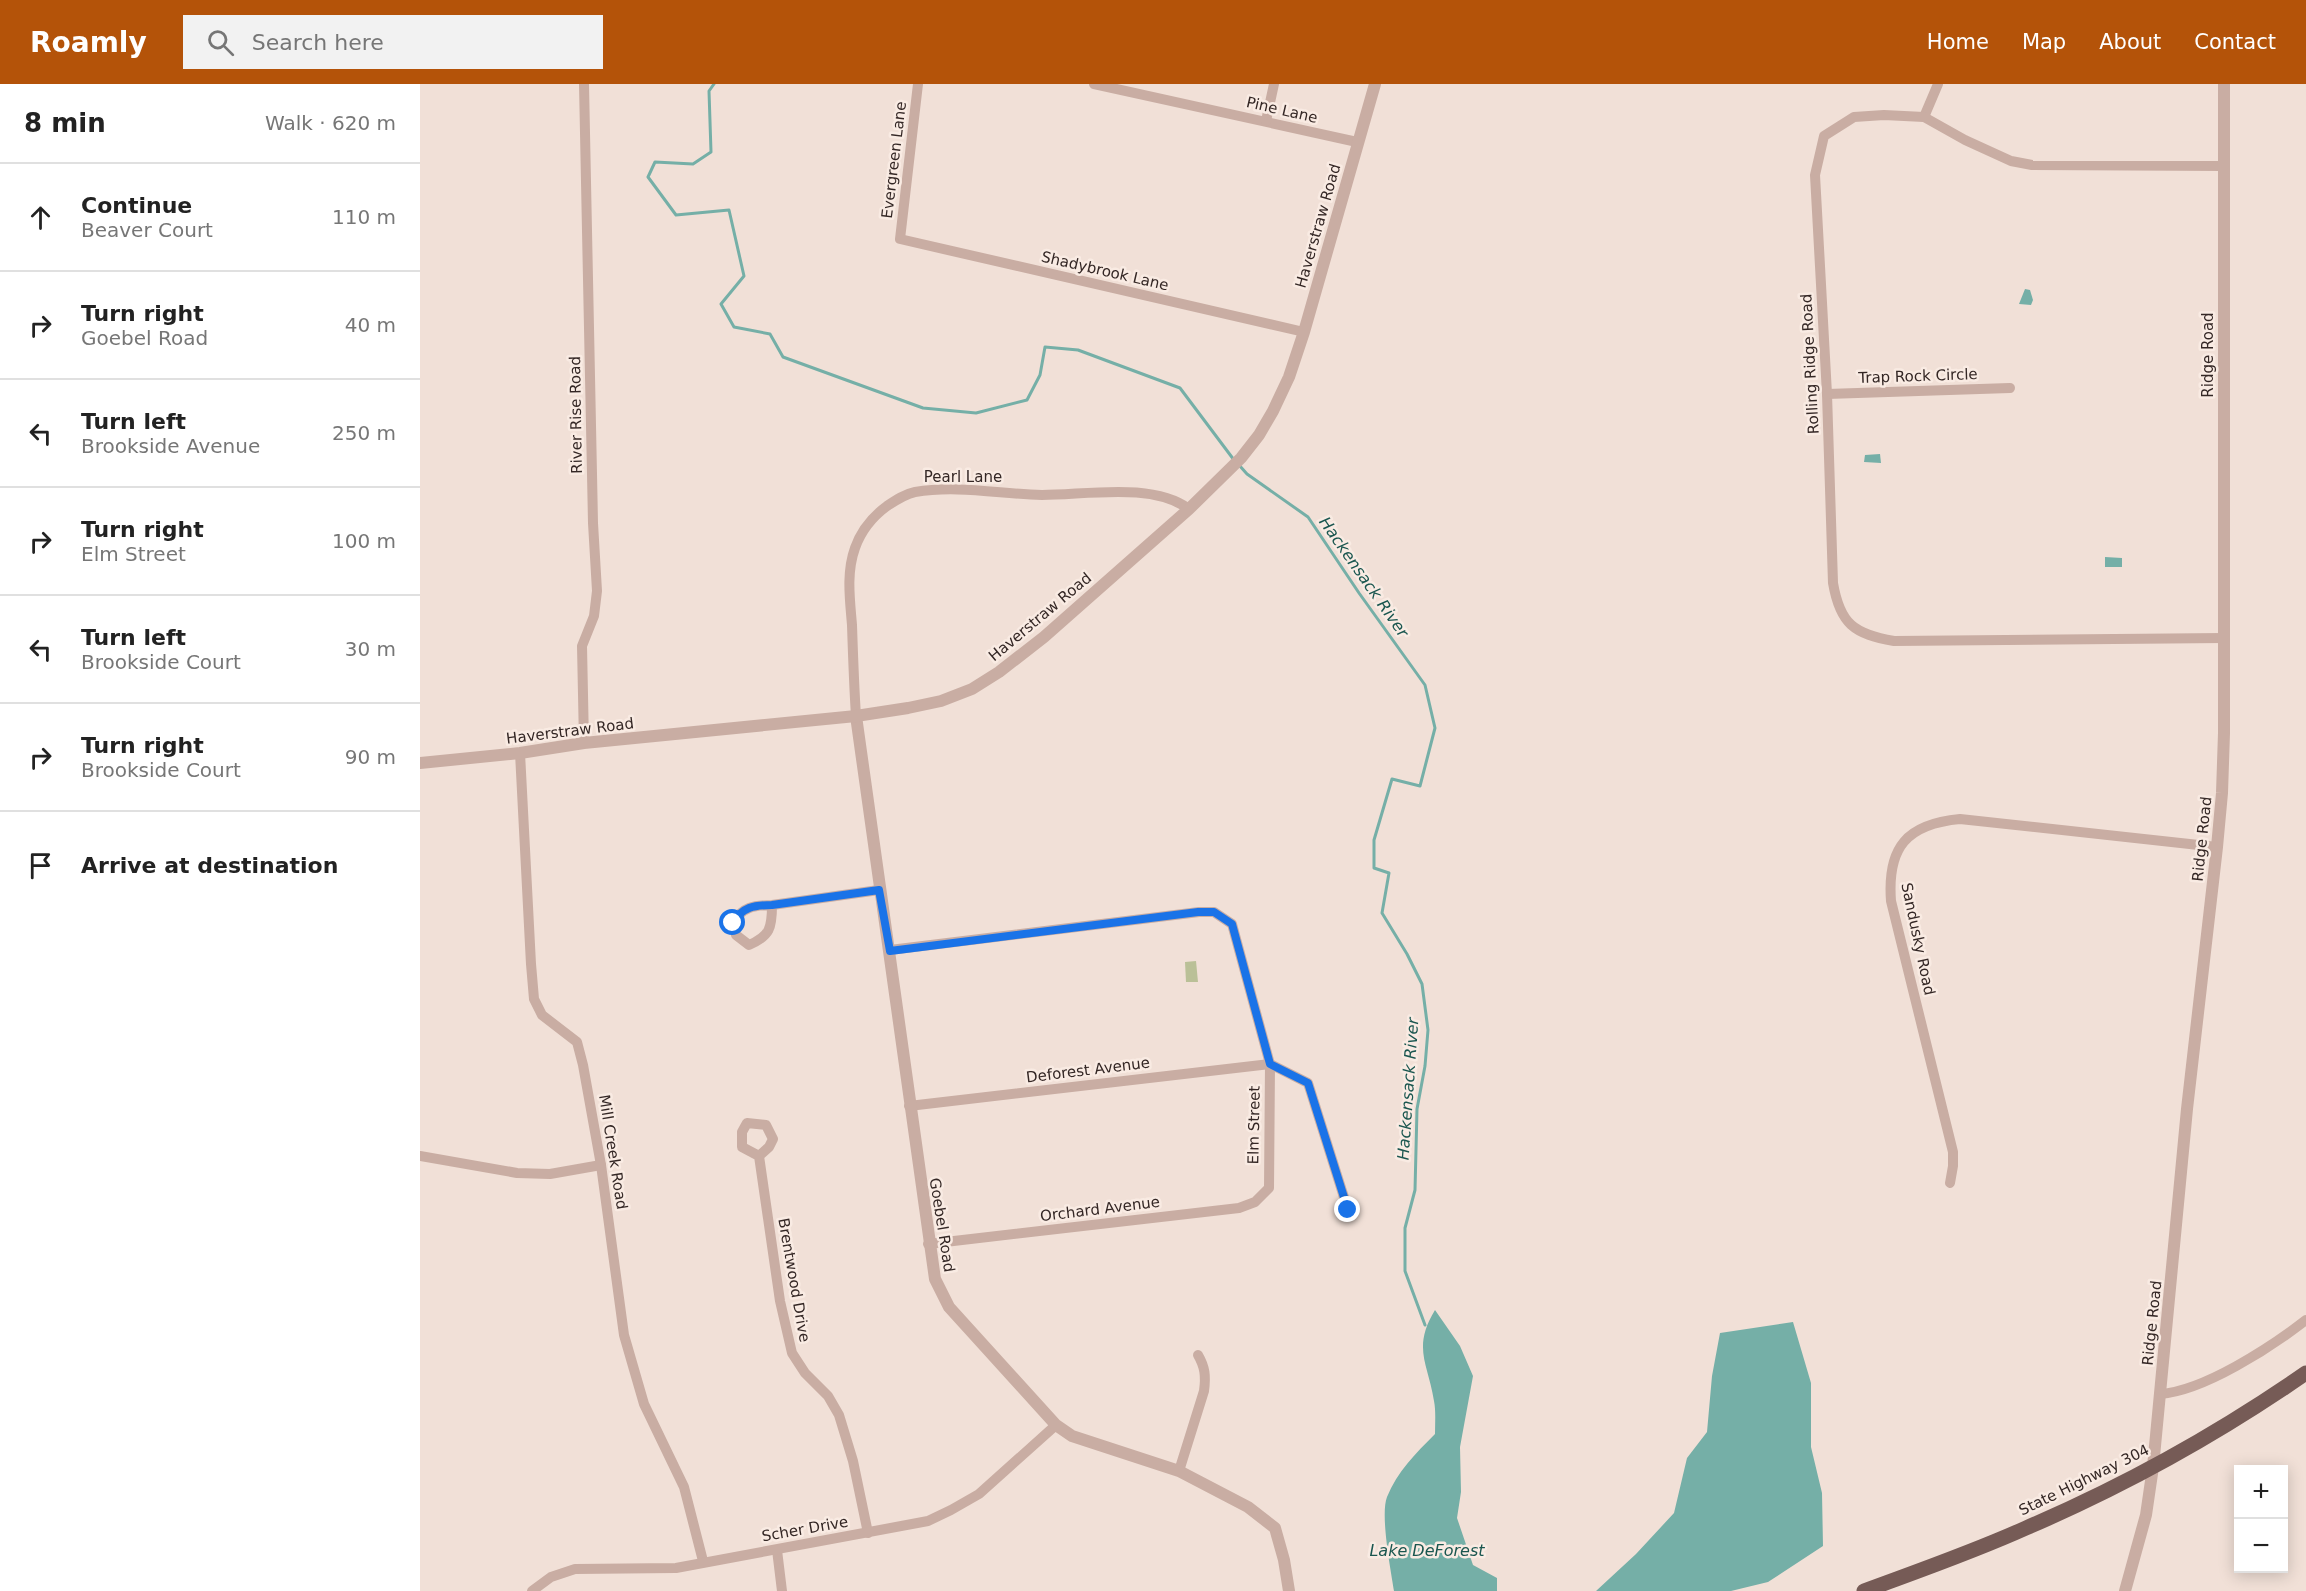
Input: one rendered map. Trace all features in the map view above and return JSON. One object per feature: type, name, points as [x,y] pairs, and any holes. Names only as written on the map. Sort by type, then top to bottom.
[{"type":"main road","name":"State Highway 304","points":[[1864,1591],[2025,1529],[2153,1467],[2242,1416],[2306,1373]]},
{"type":"street","name":"River Rise Road","points":[[584,84],[593,523],[597,591],[594,616],[582,646],[584,743]]},
{"type":"street","name":"Evergreen Lane","points":[[900,239],[918,84]]},
{"type":"street","name":"Pine Lane","points":[[1094,84],[1358,142]]},
{"type":"street","points":[[1266,121],[1274,84]]},
{"type":"street","name":"Haverstraw Road","points":[[420,763],[520,753],[584,743],[856,716],[941,701],[972,688],[999,672],[1044,637],[1189,509],[1234,465],[1259,435],[1289,377],[1304,332],[1375,84]]},
{"type":"street","points":[[1924,117],[1938,84]]},
{"type":"street","name":"Ridge Road","points":[[2125,1591],[2146,1515],[2153,1467],[2187,1109],[2217,847],[2223,769],[2224,84]]},
{"type":"street","name":"Rolling Ridge Road","points":[[2223,166],[2023,164],[2011,161],[1965,140],[1924,117],[1884,115],[1854,117],[1824,136],[1815,175],[1827,394],[1833,583],[1837,605],[1849,625],[1870,637],[1894,641],[2224,638]]},
{"type":"street","name":"Shadybrook Lane","points":[[900,239],[1304,332]]},
{"type":"street","name":"Trap Rock Circle","points":[[1827,394],[2010,388]]},
{"type":"street","name":"Pearl Lane","points":[[856,716],[849,573],[854,549],[863,529],[896,500],[912,492],[937,489],[1041,495],[1126,492],[1161,495],[1178,501],[1189,509]]},
{"type":"street","name":"Goebel Road","points":[[856,716],[879,890],[890,951],[928,1244],[935,1279],[949,1307],[1056,1425],[1072,1436],[1179,1471],[1248,1507],[1275,1528],[1284,1560],[1289,1591]]},
{"type":"street","name":"Mill Creek Road","points":[[520,753],[534,999],[542,1015],[576,1042],[583,1065],[601,1165],[624,1335],[644,1404],[684,1487],[703,1561]]},
{"type":"street","name":"Sandusky Road","points":[[1950,1183],[1953,1152],[1891,901],[1889,878],[1896,853],[1923,826],[1939,821],[1960,819],[2217,847]]},
{"type":"street","points":[[772,905],[879,890]]},
{"type":"street","name":"Elm Street","points":[[890,951],[1198,912],[1214,912],[1232,924],[1270,1064],[1269,1188]]},
{"type":"street","points":[[1270,1064],[1308,1083],[1348,1210]]},
{"type":"street","name":"Deforest Avenue","points":[[909,1106],[1270,1064]]},
{"type":"street","points":[[420,1156],[517,1173],[550,1174],[601,1165]]},
{"type":"street","name":"Brentwood Drive","points":[[759,1156],[780,1301],[792,1353],[805,1373],[828,1396],[839,1415],[853,1461],[868,1533]]},
{"type":"street","name":"Orchard Avenue","points":[[928,1244],[1239,1208],[1255,1202],[1269,1188]]},
{"type":"street","points":[[2160,1394],[2176,1392],[2211,1379],[2276,1341],[2306,1320]]},
{"type":"street","points":[[1179,1471],[1206,1378],[1204,1366],[1198,1355]]},
{"type":"street","name":"Scher Drive","points":[[532,1591],[551,1576],[575,1569],[676,1568],[703,1561],[777,1550],[928,1521],[979,1494],[1056,1425]]},
{"type":"street","points":[[777,1550],[782,1591]]},
{"type":"green space","points":[[1196,961],[1198,982],[1186,982],[1185,962]]},
{"type":"water","points":[[2025,289],[2030,290],[2033,300],[2031,305],[2019,304]]},
{"type":"water","points":[[1880,454],[1881,463],[1864,462],[1865,455]]},
{"type":"water","points":[[2105,557],[2122,558],[2122,567],[2105,567]]},
{"type":"water","name":"Lake DeForest","points":[[1435,1310],[1460,1346],[1473,1376],[1460,1447],[1461,1492],[1457,1518],[1473,1565],[1497,1578],[1497,1591],[1394,1591],[1387,1543],[1385,1505],[1391,1488],[1402,1471],[1435,1434],[1435,1405],[1423,1345],[1428,1323]]},
{"type":"water","points":[[1793,1322],[1811,1383],[1811,1447],[1822,1493],[1823,1546],[1768,1582],[1731,1591],[1596,1591],[1636,1554],[1674,1513],[1687,1458],[1707,1432],[1712,1376],[1720,1333]]},
{"type":"waterway","name":"Hackensack River","points":[[714,84],[709,91],[711,152],[693,164],[655,162],[648,177],[676,215],[729,210],[744,276],[721,304],[734,327],[770,334],[783,357],[923,408],[976,413],[1027,400],[1040,375],[1045,347],[1078,350],[1180,388],[1234,460]]},
{"type":"waterway","name":"Hackensack River","points":[[1239,465],[1247,474],[1308,517],[1425,685],[1435,728],[1420,786],[1392,779],[1374,840],[1374,868],[1389,873],[1382,913],[1422,984],[1428,1030],[1425,1066],[1417,1109],[1415,1190],[1405,1228],[1405,1271],[1425,1325]]},
{"type":"route","points":[[733,923],[740,911],[756,905],[772,905],[879,890],[890,951],[1198,912],[1214,912],[1232,924],[1270,1064],[1308,1083],[1348,1210]]}]
